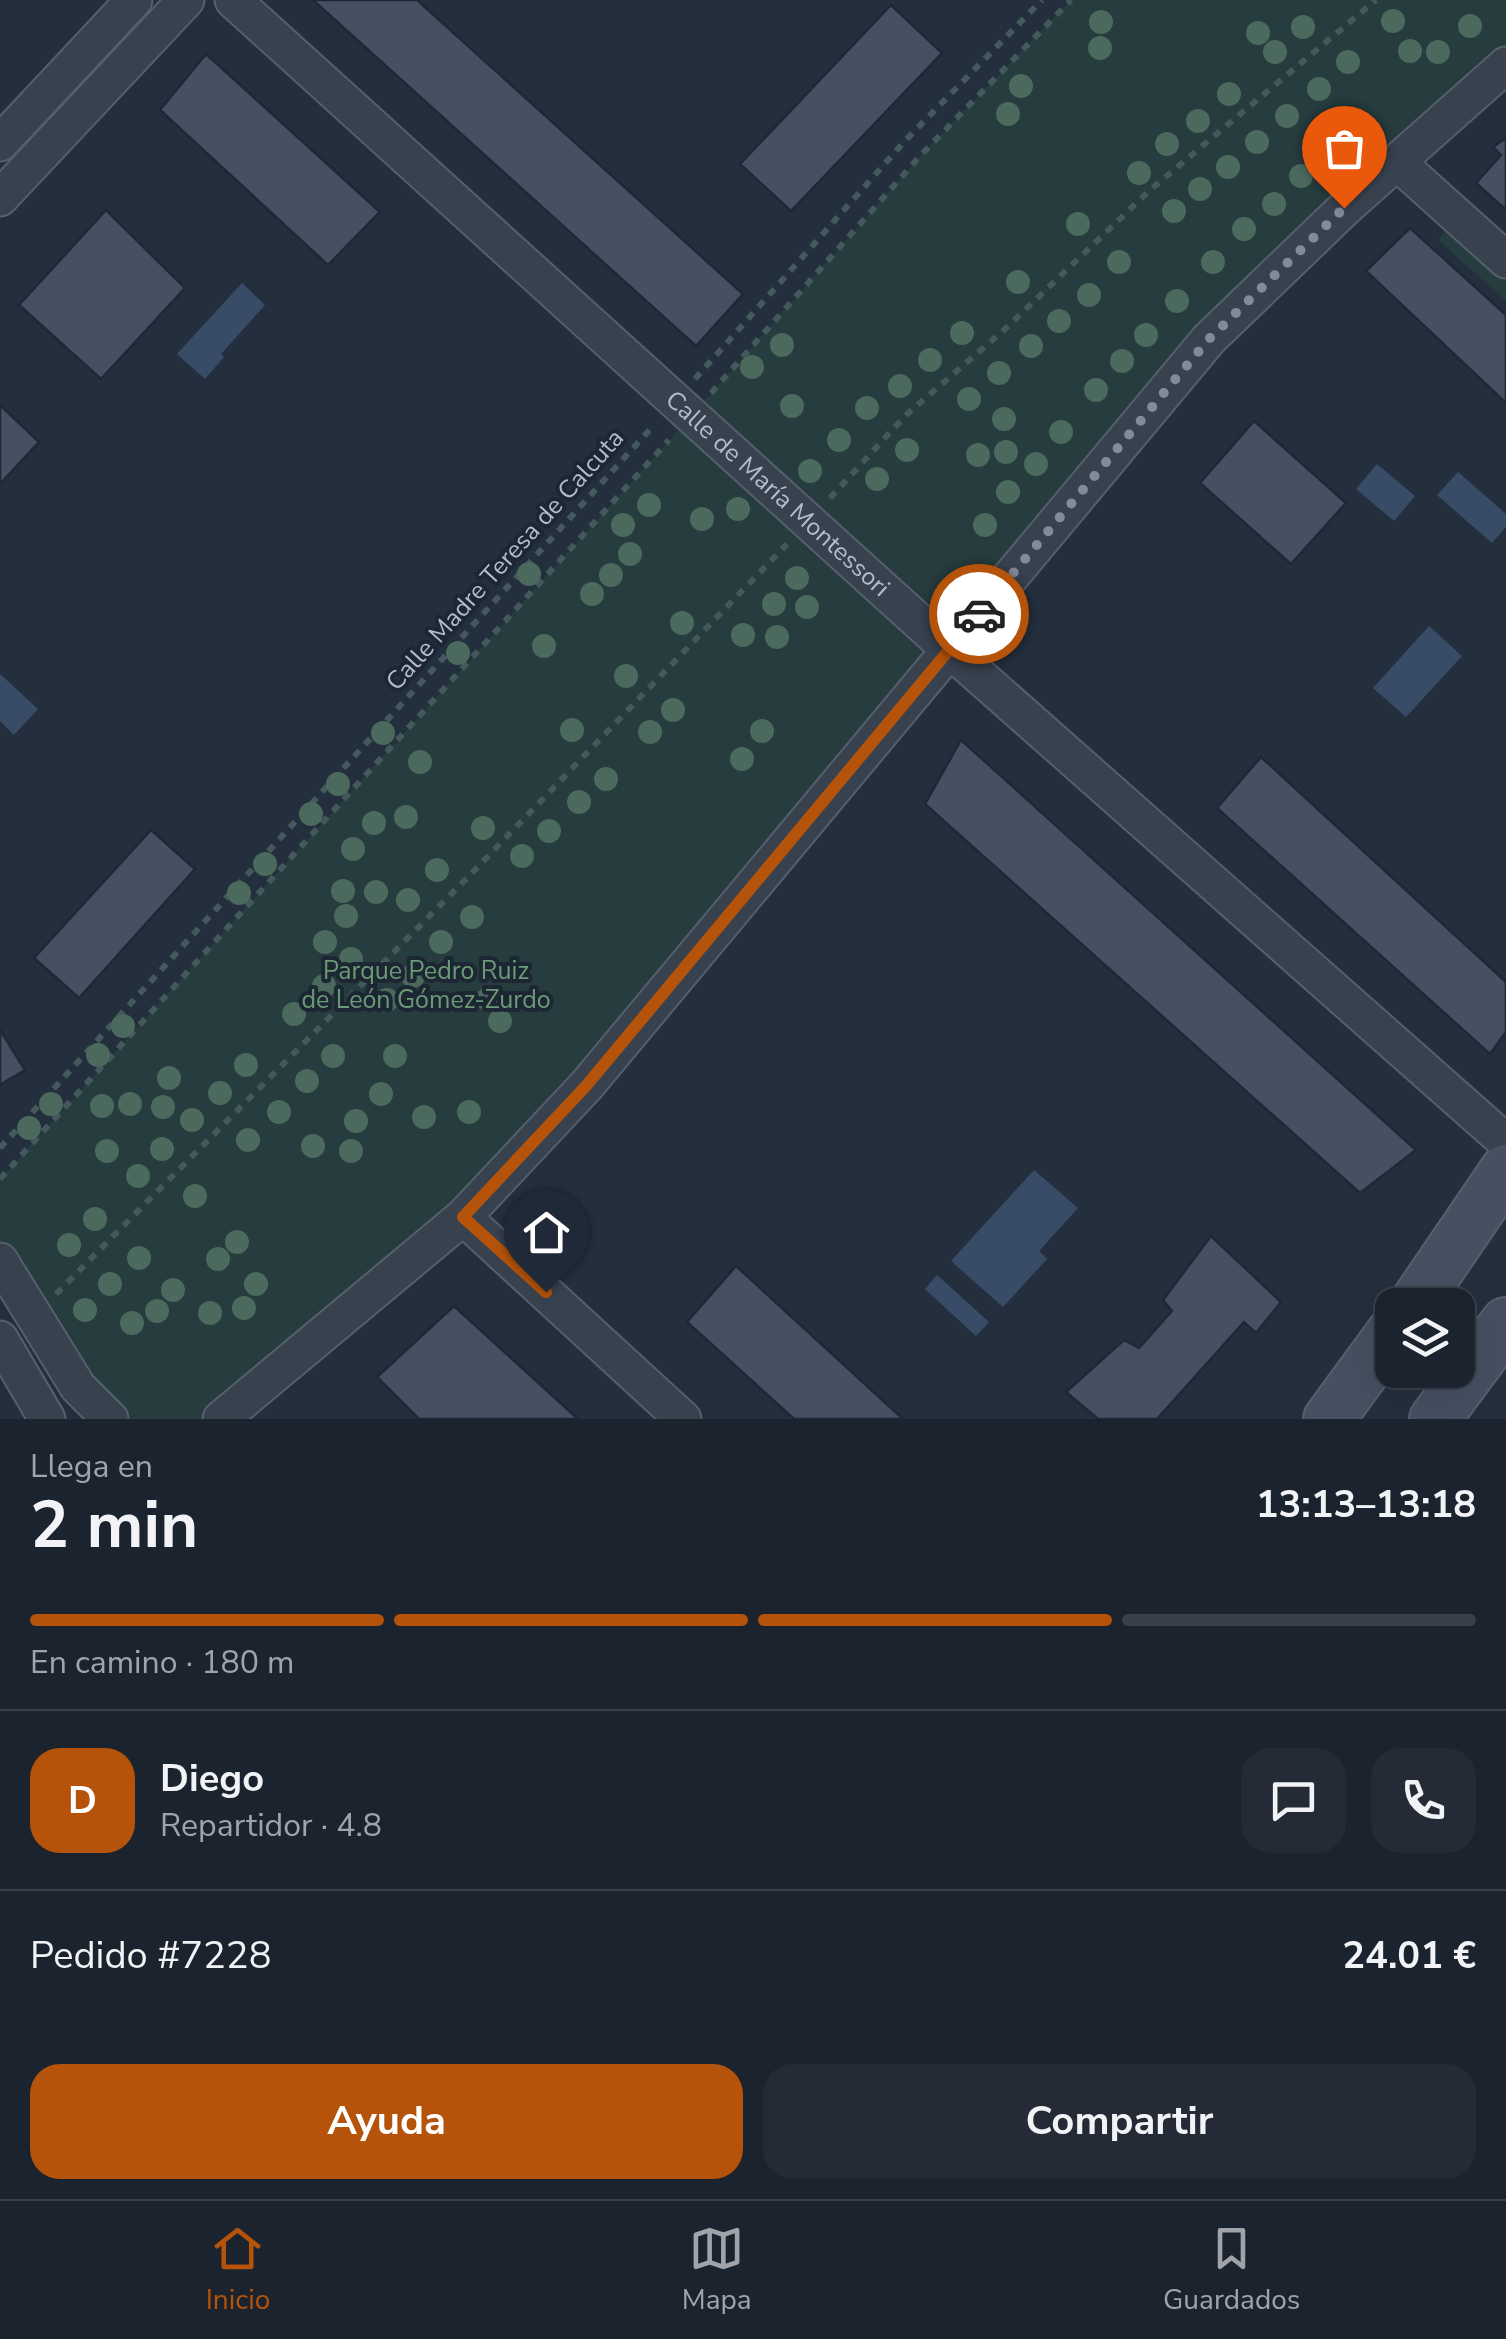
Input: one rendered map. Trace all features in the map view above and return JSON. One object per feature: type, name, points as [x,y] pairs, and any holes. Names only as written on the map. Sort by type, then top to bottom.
[{"type":"street","points":[[0,142],[134,0]]},
{"type":"street","points":[[0,198],[186,0]]},
{"type":"street","name":"Calle de María Montessori","points":[[233,0],[950,650],[1506,1142]]},
{"type":"street","points":[[221,1419],[463,1217],[586,1086],[1209,339],[1344,208],[1506,65]]},
{"type":"street","points":[[1398,163],[1506,260]]},
{"type":"street","points":[[1426,1288],[1506,1170]]},
{"type":"street","points":[[463,1217],[683,1419]]},
{"type":"street","points":[[0,1261],[78,1387],[110,1419]]},
{"type":"street","points":[[1436,1419],[1506,1323]]},
{"type":"street","points":[[0,1339],[47,1419]]},
{"type":"street","points":[[1329,1419],[1375,1357]]},
{"type":"path","name":"Calle Madre Teresa de Calcuta","points":[[0,1148],[684,407],[903,143],[1042,0]]},
{"type":"path","points":[[0,1179],[684,407],[1072,0]]},
{"type":"path","points":[[34,1317],[442,904],[809,521],[906,414],[1004,330],[1150,190],[1376,0]]},
{"type":"green space","name":"Parque Pedro Ruiz de León Gómez-Zurdo","points":[[1071,0],[1506,0],[1506,65],[1345,207],[586,1086],[222,1419],[87,1419],[0,1266],[0,1179],[693,414],[920,156]]},
{"type":"green space","points":[[1449,227],[1506,278],[1506,301],[1438,240]]},
{"type":"water","points":[[242,283],[265,305],[221,354],[224,357],[205,379],[177,354]]},
{"type":"water","points":[[1377,464],[1415,496],[1394,521],[1356,489]]},
{"type":"water","points":[[1458,472],[1506,514],[1506,527],[1492,543],[1437,495]]},
{"type":"water","points":[[1429,626],[1462,656],[1406,717],[1373,688]]},
{"type":"water","points":[[0,674],[38,709],[14,735],[0,721]]},
{"type":"water","points":[[1034,1170],[1078,1208],[1039,1251],[1047,1259],[1003,1307],[951,1261]]},
{"type":"water","points":[[937,1275],[989,1322],[976,1336],[925,1289]]},
{"type":"building","points":[[313,0],[417,0],[743,294],[696,346]]},
{"type":"building","points":[[891,5],[942,53],[791,211],[740,164]]},
{"type":"building","points":[[206,54],[380,212],[328,265],[160,110]]},
{"type":"building","points":[[1506,138],[1506,210],[1476,183],[1501,155],[1493,147]]},
{"type":"building","points":[[106,210],[185,288],[101,379],[19,305]]},
{"type":"building","points":[[1410,228],[1506,315],[1506,403],[1366,271]]},
{"type":"building","points":[[0,405],[39,442],[0,484]]},
{"type":"building","points":[[1254,421],[1346,503],[1291,564],[1200,483]]},
{"type":"building","points":[[961,740],[1416,1150],[1360,1193],[925,804]]},
{"type":"building","points":[[1261,757],[1506,982],[1506,1032],[1490,1054],[1217,808]]},
{"type":"building","points":[[151,830],[195,869],[79,998],[34,958]]},
{"type":"building","points":[[0,1030],[25,1070],[0,1085]]},
{"type":"building","points":[[1211,1236],[1281,1302],[1256,1333],[1244,1322],[1157,1419],[1098,1419],[1066,1392],[1124,1340],[1139,1348],[1172,1311],[1163,1300]]},
{"type":"building","points":[[736,1266],[903,1419],[794,1419],[687,1322]]},
{"type":"building","points":[[454,1306],[578,1419],[419,1419],[377,1377]]},
{"type":"way so far","points":[[979,614],[1209,339],[1344,208]]},
{"type":"route","points":[[546,1292],[463,1217],[586,1086],[979,614]]}]
